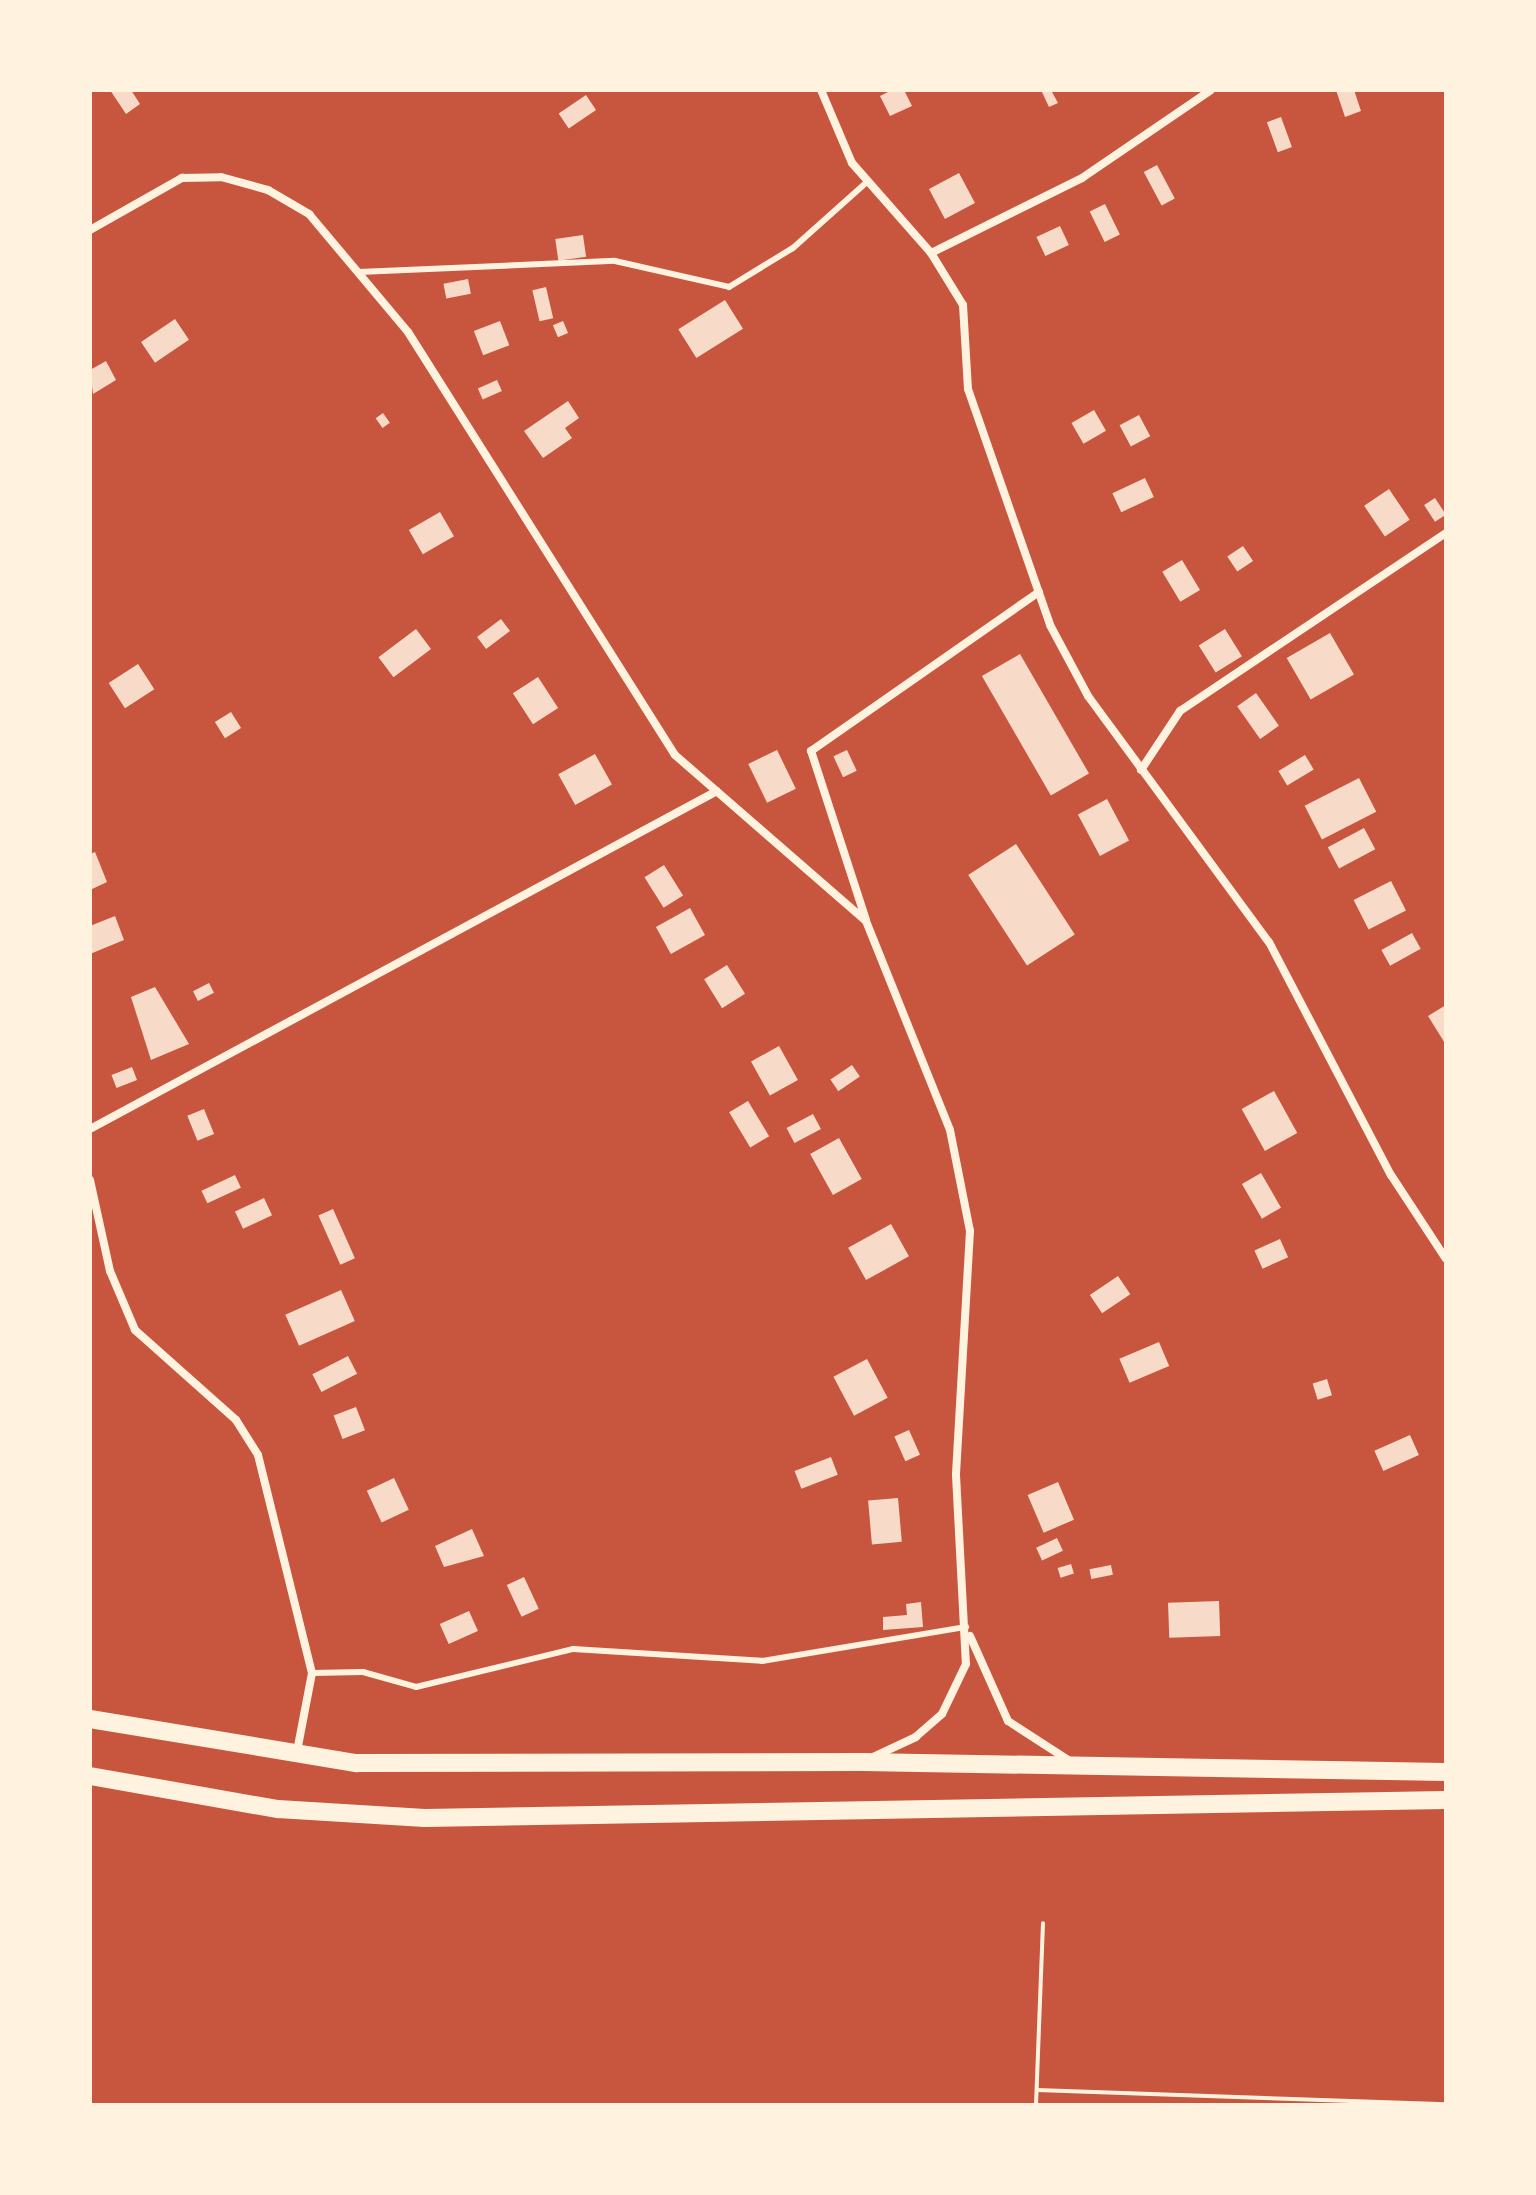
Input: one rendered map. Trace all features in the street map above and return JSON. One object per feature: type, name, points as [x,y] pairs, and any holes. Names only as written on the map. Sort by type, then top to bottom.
[{"type":"main road","points":[[90,1719],[296,1758],[564,1766],[863,1762],[1446,1772]]},
{"type":"main road","points":[[90,1776],[278,1809],[425,1818],[1446,1800]]},
{"type":"street","points":[[821,90],[852,163],[931,253],[963,305],[968,389],[1039,592],[1088,696],[1269,942],[1391,1175],[1446,1259]]},
{"type":"street","points":[[931,253],[1082,178],[1211,90]]},
{"type":"street","points":[[90,230],[182,178],[221,177],[268,190],[309,214],[408,332],[675,755],[866,921]]},
{"type":"street","points":[[1141,770],[1180,711],[1446,533]]},
{"type":"street","points":[[863,1762],[916,1737],[942,1714],[958,1691],[967,1627],[956,1475],[970,1231],[950,1130],[866,921],[811,751],[1039,592]]},
{"type":"street","points":[[90,1129],[717,791]]},
{"type":"street","points":[[90,1180],[110,1271],[135,1330],[236,1420],[258,1455],[312,1673],[296,1758]]},
{"type":"street","points":[[967,1627],[981,1674],[1008,1721],[1079,1766]]},
{"type":"lane","points":[[359,272],[615,261],[729,287],[793,248],[868,181]]},
{"type":"lane","points":[[312,1673],[363,1672],[416,1687],[573,1649],[762,1661],[967,1627]]},
{"type":"path","points":[[1036,2105],[1043,1923]]},
{"type":"path","points":[[1037,2090],[1446,2104]]},
{"type":"building","points":[[110,90],[131,90],[140,104],[126,114]]},
{"type":"building","points":[[892,90],[904,90],[912,106],[890,116],[880,96]]},
{"type":"building","points":[[1041,90],[1051,90],[1058,103],[1049,107]]},
{"type":"building","points":[[1336,90],[1354,90],[1361,111],[1345,117]]},
{"type":"building","points":[[586,95],[596,110],[569,128],[559,113]]},
{"type":"building","points":[[1281,117],[1292,147],[1278,152],[1267,122]]},
{"type":"building","points":[[1157,165],[1175,199],[1162,206],[1144,172]]},
{"type":"building","points":[[959,173],[975,203],[945,219],[929,189]]},
{"type":"building","points":[[1105,204],[1120,235],[1105,242],[1090,211]]},
{"type":"building","points":[[1060,226],[1069,245],[1045,256],[1036,237]]},
{"type":"building","points":[[583,235],[586,257],[558,261],[555,239]]},
{"type":"building","points":[[468,279],[471,294],[446,298],[443,284]]},
{"type":"building","points":[[546,287],[553,318],[540,321],[532,290]]},
{"type":"building","points":[[725,300],[743,329],[696,358],[678,329]]},
{"type":"building","points":[[175,319],[189,340],[155,363],[141,342]]},
{"type":"building","points":[[500,321],[509,345],[483,355],[474,331]]},
{"type":"building","points":[[563,321],[568,333],[558,337],[553,325]]},
{"type":"building","points":[[106,361],[116,380],[93,394],[90,370]]},
{"type":"building","points":[[497,380],[502,391],[483,400],[478,389]]},
{"type":"building","points":[[568,401],[579,418],[565,428],[572,438],[543,458],[524,431]]},
{"type":"building","points":[[1094,410],[1106,431],[1083,444],[1071,423]]},
{"type":"building","points":[[383,413],[390,423],[383,428],[376,418]]},
{"type":"building","points":[[1139,415],[1150,436],[1131,447],[1120,425]]},
{"type":"building","points":[[1145,478],[1154,497],[1121,512],[1112,493]]},
{"type":"building","points":[[1389,489],[1410,520],[1385,536],[1364,506]]},
{"type":"building","points":[[1435,498],[1446,515],[1435,522],[1424,505]]},
{"type":"building","points":[[440,512],[454,536],[423,554],[409,530]]},
{"type":"building","points":[[1243,546],[1253,561],[1237,572],[1227,557]]},
{"type":"building","points":[[1182,560],[1200,590],[1180,602],[1162,572]]},
{"type":"building","points":[[501,619],[510,631],[486,649],[477,637]]},
{"type":"building","points":[[416,629],[431,649],[394,677],[378,657]]},
{"type":"building","points":[[1225,629],[1242,656],[1216,673],[1199,645]]},
{"type":"building","points":[[1330,633],[1354,675],[1311,700],[1287,658]]},
{"type":"building","points":[[1020,654],[1089,774],[1051,796],[982,676]]},
{"type":"building","points":[[138,664],[154,689],[125,708],[109,683]]},
{"type":"building","points":[[538,677],[558,708],[533,724],[513,693]]},
{"type":"building","points":[[1256,693],[1279,726],[1260,739],[1237,706]]},
{"type":"building","points":[[231,712],[241,728],[225,738],[215,722]]},
{"type":"building","points":[[777,750],[796,789],[767,803],[748,764]]},
{"type":"building","points":[[847,750],[857,771],[843,777],[833,756]]},
{"type":"building","points":[[595,754],[612,785],[575,805],[558,774]]},
{"type":"building","points":[[1305,755],[1314,770],[1287,786],[1278,771]]},
{"type":"building","points":[[1359,778],[1376,812],[1322,840],[1305,806]]},
{"type":"building","points":[[1107,799],[1129,840],[1100,856],[1078,814]]},
{"type":"building","points":[[1364,828],[1375,849],[1339,868],[1328,847]]},
{"type":"building","points":[[1016,844],[1075,935],[1027,966],[968,875]]},
{"type":"building","points":[[95,852],[107,882],[90,890],[90,854]]},
{"type":"building","points":[[664,865],[683,896],[664,908],[644,877]]},
{"type":"building","points":[[1391,881],[1406,910],[1369,929],[1354,900]]},
{"type":"building","points":[[690,908],[705,935],[671,954],[656,927]]},
{"type":"building","points":[[115,916],[124,940],[90,954],[90,926]]},
{"type":"building","points":[[1412,933],[1421,949],[1390,966],[1381,950]]},
{"type":"building","points":[[727,965],[745,994],[722,1008],[704,979]]},
{"type":"building","points":[[209,983],[214,993],[198,1001],[193,991]]},
{"type":"building","points":[[155,987],[189,1044],[151,1060],[131,997]]},
{"type":"building","points":[[1446,1005],[1446,1045],[1428,1016]]},
{"type":"building","points":[[779,1046],[798,1080],[770,1096],[751,1062]]},
{"type":"building","points":[[852,1065],[860,1077],[838,1091],[830,1080]]},
{"type":"building","points":[[132,1067],[137,1080],[116,1088],[111,1075]]},
{"type":"building","points":[[1274,1091],[1297,1133],[1265,1151],[1242,1109]]},
{"type":"building","points":[[748,1101],[769,1136],[750,1147],[729,1112]]},
{"type":"building","points":[[204,1109],[214,1134],[197,1141],[187,1116]]},
{"type":"building","points":[[813,1114],[821,1129],[794,1143],[787,1128]]},
{"type":"building","points":[[839,1138],[862,1179],[833,1195],[810,1154]]},
{"type":"building","points":[[1261,1173],[1281,1208],[1262,1219],[1242,1184]]},
{"type":"building","points":[[235,1175],[241,1188],[207,1203],[201,1191]]},
{"type":"building","points":[[264,1198],[272,1215],[243,1229],[235,1212]]},
{"type":"building","points":[[333,1209],[355,1258],[340,1265],[318,1216]]},
{"type":"building","points":[[891,1224],[909,1256],[866,1280],[848,1248]]},
{"type":"building","points":[[1280,1239],[1288,1257],[1263,1269],[1254,1250]]},
{"type":"building","points":[[1118,1276],[1130,1294],[1102,1313],[1090,1295]]},
{"type":"building","points":[[341,1290],[355,1321],[299,1346],[285,1315]]},
{"type":"building","points":[[1159,1342],[1169,1366],[1130,1383],[1119,1359]]},
{"type":"building","points":[[348,1356],[357,1374],[321,1392],[312,1374]]},
{"type":"building","points":[[867,1359],[888,1398],[854,1416],[833,1377]]},
{"type":"building","points":[[1327,1379],[1332,1395],[1318,1400],[1313,1383]]},
{"type":"building","points":[[356,1407],[365,1430],[343,1439],[334,1416]]},
{"type":"building","points":[[909,1430],[920,1455],[905,1461],[894,1437]]},
{"type":"building","points":[[1410,1435],[1419,1455],[1383,1471],[1374,1451]]},
{"type":"building","points":[[831,1457],[838,1475],[801,1489],[795,1471]]},
{"type":"building","points":[[394,1478],[409,1510],[382,1522],[367,1491]]},
{"type":"building","points":[[1058,1482],[1074,1520],[1044,1533],[1028,1495]]},
{"type":"building","points":[[898,1498],[902,1542],[872,1544],[868,1501]]},
{"type":"building","points":[[472,1529],[484,1556],[444,1567],[435,1546]]},
{"type":"building","points":[[1057,1538],[1063,1551],[1042,1560],[1036,1548]]},
{"type":"building","points":[[1071,1564],[1074,1574],[1061,1578],[1058,1568]]},
{"type":"building","points":[[1111,1565],[1113,1575],[1091,1579],[1089,1569]]},
{"type":"building","points":[[524,1577],[539,1609],[522,1617],[507,1585]]},
{"type":"building","points":[[1219,1601],[1220,1636],[1169,1638],[1168,1603]]},
{"type":"building","points":[[921,1602],[923,1627],[883,1630],[883,1617],[907,1615],[906,1604]]},
{"type":"building","points":[[469,1611],[478,1631],[449,1644],[440,1624]]}]
